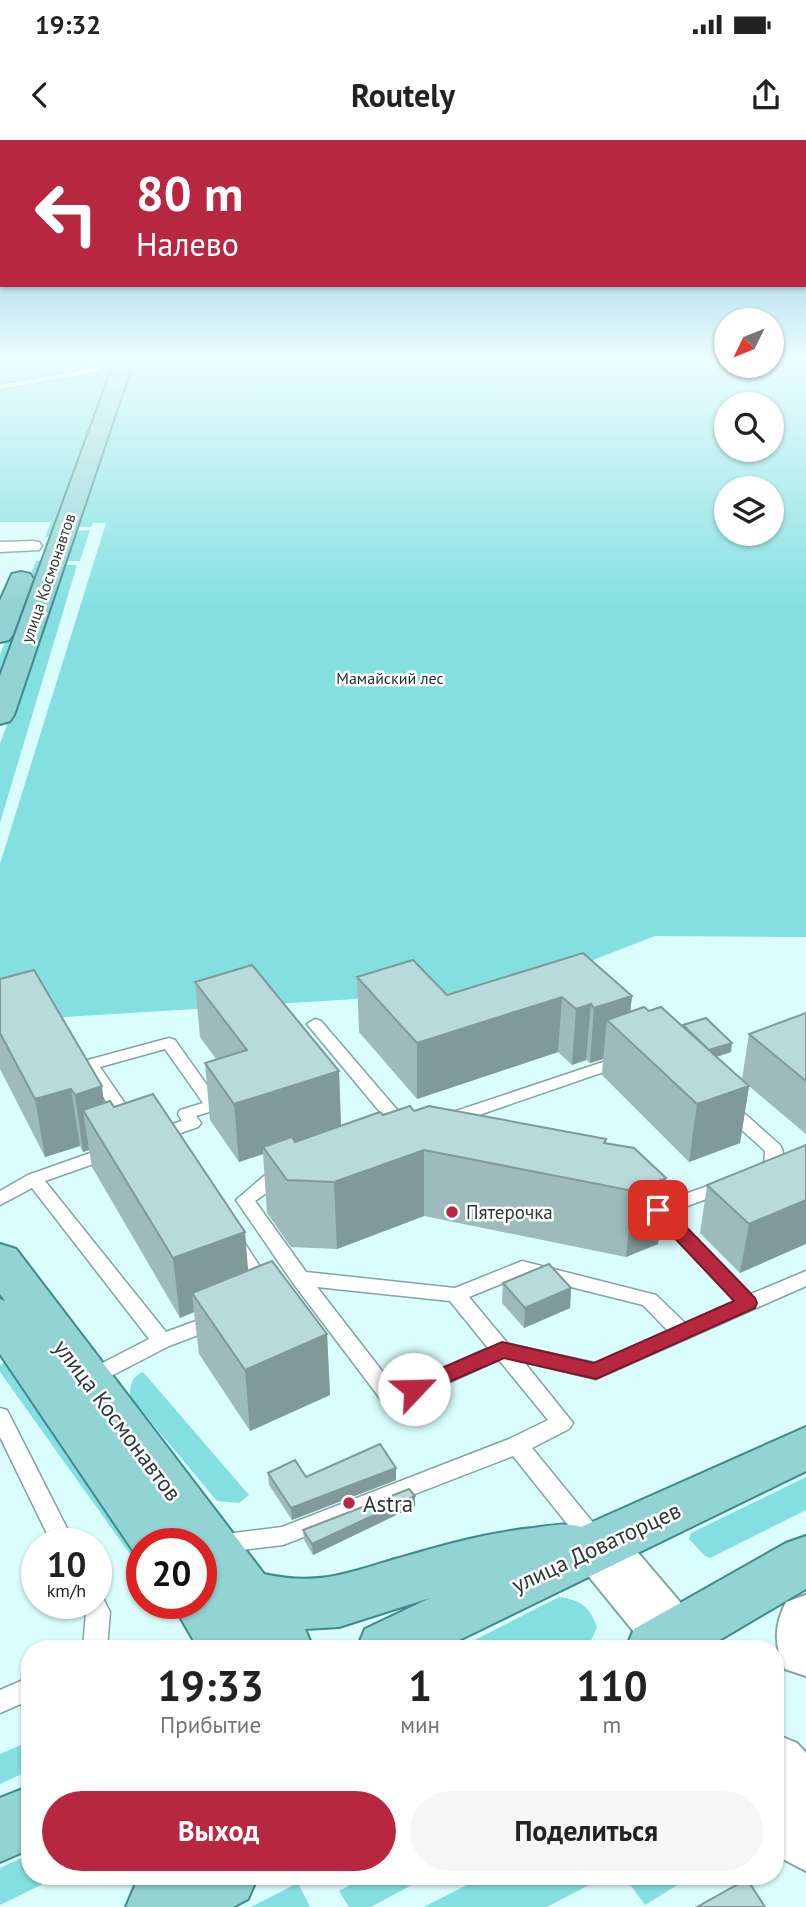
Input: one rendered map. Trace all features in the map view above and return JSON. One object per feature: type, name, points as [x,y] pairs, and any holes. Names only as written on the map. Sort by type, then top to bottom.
[{"type":"main road","points":[[63,471],[73,443]]},
{"type":"main road","name":"улица Космонавтов","points":[[0,715],[95,443]]},
{"type":"main road","name":"улица Космонавтов","points":[[0,634],[37,538]]},
{"type":"main road","name":"улица Космонавтов","points":[[0,1260],[88,1380],[176,1528]]},
{"type":"main road","name":"улица Космонавтов","points":[[6,1339],[171,1528]]},
{"type":"main road","name":"улица Доваторцев","points":[[402,1640],[597,1545],[806,1448]]},
{"type":"main road","points":[[219,1622],[291,1605],[338,1602],[407,1580],[517,1553],[597,1545]]},
{"type":"main road","points":[[678,1640],[806,1560]]},
{"type":"main road","name":"улица Космонавтов","points":[[219,1622],[264,1640]]},
{"type":"main road","points":[[0,1830],[21,1820]]},
{"type":"main road","points":[[160,1907],[206,1885]]},
{"type":"street","points":[[0,547],[37,538]]},
{"type":"street","points":[[597,1545],[666,1640]]},
{"type":"street","points":[[806,1620],[806,1650]]},
{"type":"street","points":[[784,1775],[806,1801]]},
{"type":"street","points":[[784,1822],[806,1839]]},
{"type":"lane","points":[[315,1024],[399,1123],[396,1141]]},
{"type":"lane","points":[[169,1043],[214,1105],[186,1114],[192,1123],[162,1133],[137,1136],[90,1065],[169,1043]]},
{"type":"lane","points":[[436,1134],[439,1123],[637,1055]]},
{"type":"lane","points":[[658,1210],[773,1169],[774,1149],[713,1095]]},
{"type":"lane","points":[[162,1133],[177,1156]]},
{"type":"lane","points":[[0,1199],[34,1179],[123,1147]]},
{"type":"lane","points":[[295,1171],[270,1180],[245,1200],[300,1278],[392,1398],[502,1350],[596,1371],[680,1331],[806,1278]]},
{"type":"lane","points":[[34,1179],[162,1341]]},
{"type":"lane","points":[[640,1191],[748,1303]]},
{"type":"lane","points":[[228,1233],[271,1299],[259,1304]]},
{"type":"lane","points":[[300,1278],[456,1295],[522,1268],[649,1300],[680,1331]]},
{"type":"lane","points":[[217,1541],[284,1536],[517,1445],[562,1423],[456,1295]]},
{"type":"lane","points":[[88,1380],[162,1341],[235,1313]]},
{"type":"lane","points":[[0,1416],[56,1528]]},
{"type":"lane","points":[[517,1445],[597,1545]]},
{"type":"lane","points":[[96,1640],[97,1619]]},
{"type":"lane","points":[[0,1702],[21,1692]]},
{"type":"green space","name":"Мамайский лес","points":[[0,443],[714,443],[714,462],[784,462],[784,443],[806,443],[806,937],[655,936],[518,989],[0,1021],[0,864],[106,523],[75,527],[45,538],[51,522],[0,522]]},
{"type":"green space","points":[[90,530],[80,561],[63,561],[74,531]]},
{"type":"green space","points":[[43,560],[0,686],[0,655],[36,561]]},
{"type":"green space","points":[[63,565],[77,565],[0,823],[0,744]]},
{"type":"green space","points":[[9,1360],[131,1528],[126,1528],[126,1549],[0,1372],[0,1365]]},
{"type":"green space","points":[[143,1372],[249,1495],[239,1503],[217,1501],[130,1397],[132,1382]]},
{"type":"green space","points":[[806,1477],[806,1510],[710,1558],[689,1539],[691,1533]]},
{"type":"green space","points":[[559,1597],[584,1606],[597,1627],[591,1640],[475,1640]]},
{"type":"green space","points":[[21,1745],[21,1774],[0,1784],[0,1754]]},
{"type":"green space","points":[[21,1858],[21,1885],[41,1885],[0,1905],[0,1868]]},
{"type":"green space","points":[[299,1885],[310,1907],[251,1907]]},
{"type":"green space","points":[[351,1885],[411,1885],[371,1907],[349,1907],[339,1891]]},
{"type":"green space","points":[[467,1885],[589,1885],[547,1907],[424,1907]]},
{"type":"green space","points":[[631,1885],[677,1885],[645,1905]]},
{"type":"building","points":[[583,953],[632,996],[594,1008],[591,1004],[576,1009],[562,997],[417,1043],[357,977],[413,960],[447,995]]},
{"type":"building","points":[[252,965],[339,1071],[234,1104],[205,1063],[247,1050],[195,982]]},
{"type":"building","points":[[34,970],[102,1086],[75,1095],[71,1089],[35,1099],[0,1033],[0,979]]},
{"type":"building","points":[[644,1007],[649,1011],[661,1007],[749,1086],[697,1104],[607,1020]]},
{"type":"building","points":[[806,1013],[806,1081],[749,1034]]},
{"type":"building","points":[[706,1018],[732,1043],[709,1050],[683,1025]]},
{"type":"building","points":[[153,1094],[245,1232],[173,1258],[83,1110],[110,1101],[114,1107]]},
{"type":"building","points":[[410,1106],[414,1111],[429,1106],[606,1139],[604,1143],[634,1148],[666,1178],[633,1191],[424,1150],[334,1182],[287,1180],[263,1147],[292,1137],[295,1142],[380,1112],[383,1115]]},
{"type":"building","points":[[806,1145],[806,1200],[749,1224],[707,1185]]},
{"type":"building","points":[[272,1261],[327,1334],[245,1370],[192,1293]]},
{"type":"building","points":[[549,1264],[571,1288],[525,1308],[503,1283]]},
{"type":"building","points":[[380,1444],[396,1468],[291,1508],[268,1473],[295,1460],[306,1477]]},
{"type":"building","points":[[409,1489],[415,1496],[312,1544],[303,1530]]},
{"type":"building","points":[[736,1885],[751,1885],[765,1907],[697,1907]]},
{"type":"place","name":"Пятерочка","points":[[452,1212]]},
{"type":"place","name":"Astra","points":[[349,1503]]},
{"type":"route","points":[[414,1389],[502,1350],[596,1371],[680,1331],[748,1303],[658,1210]]}]
